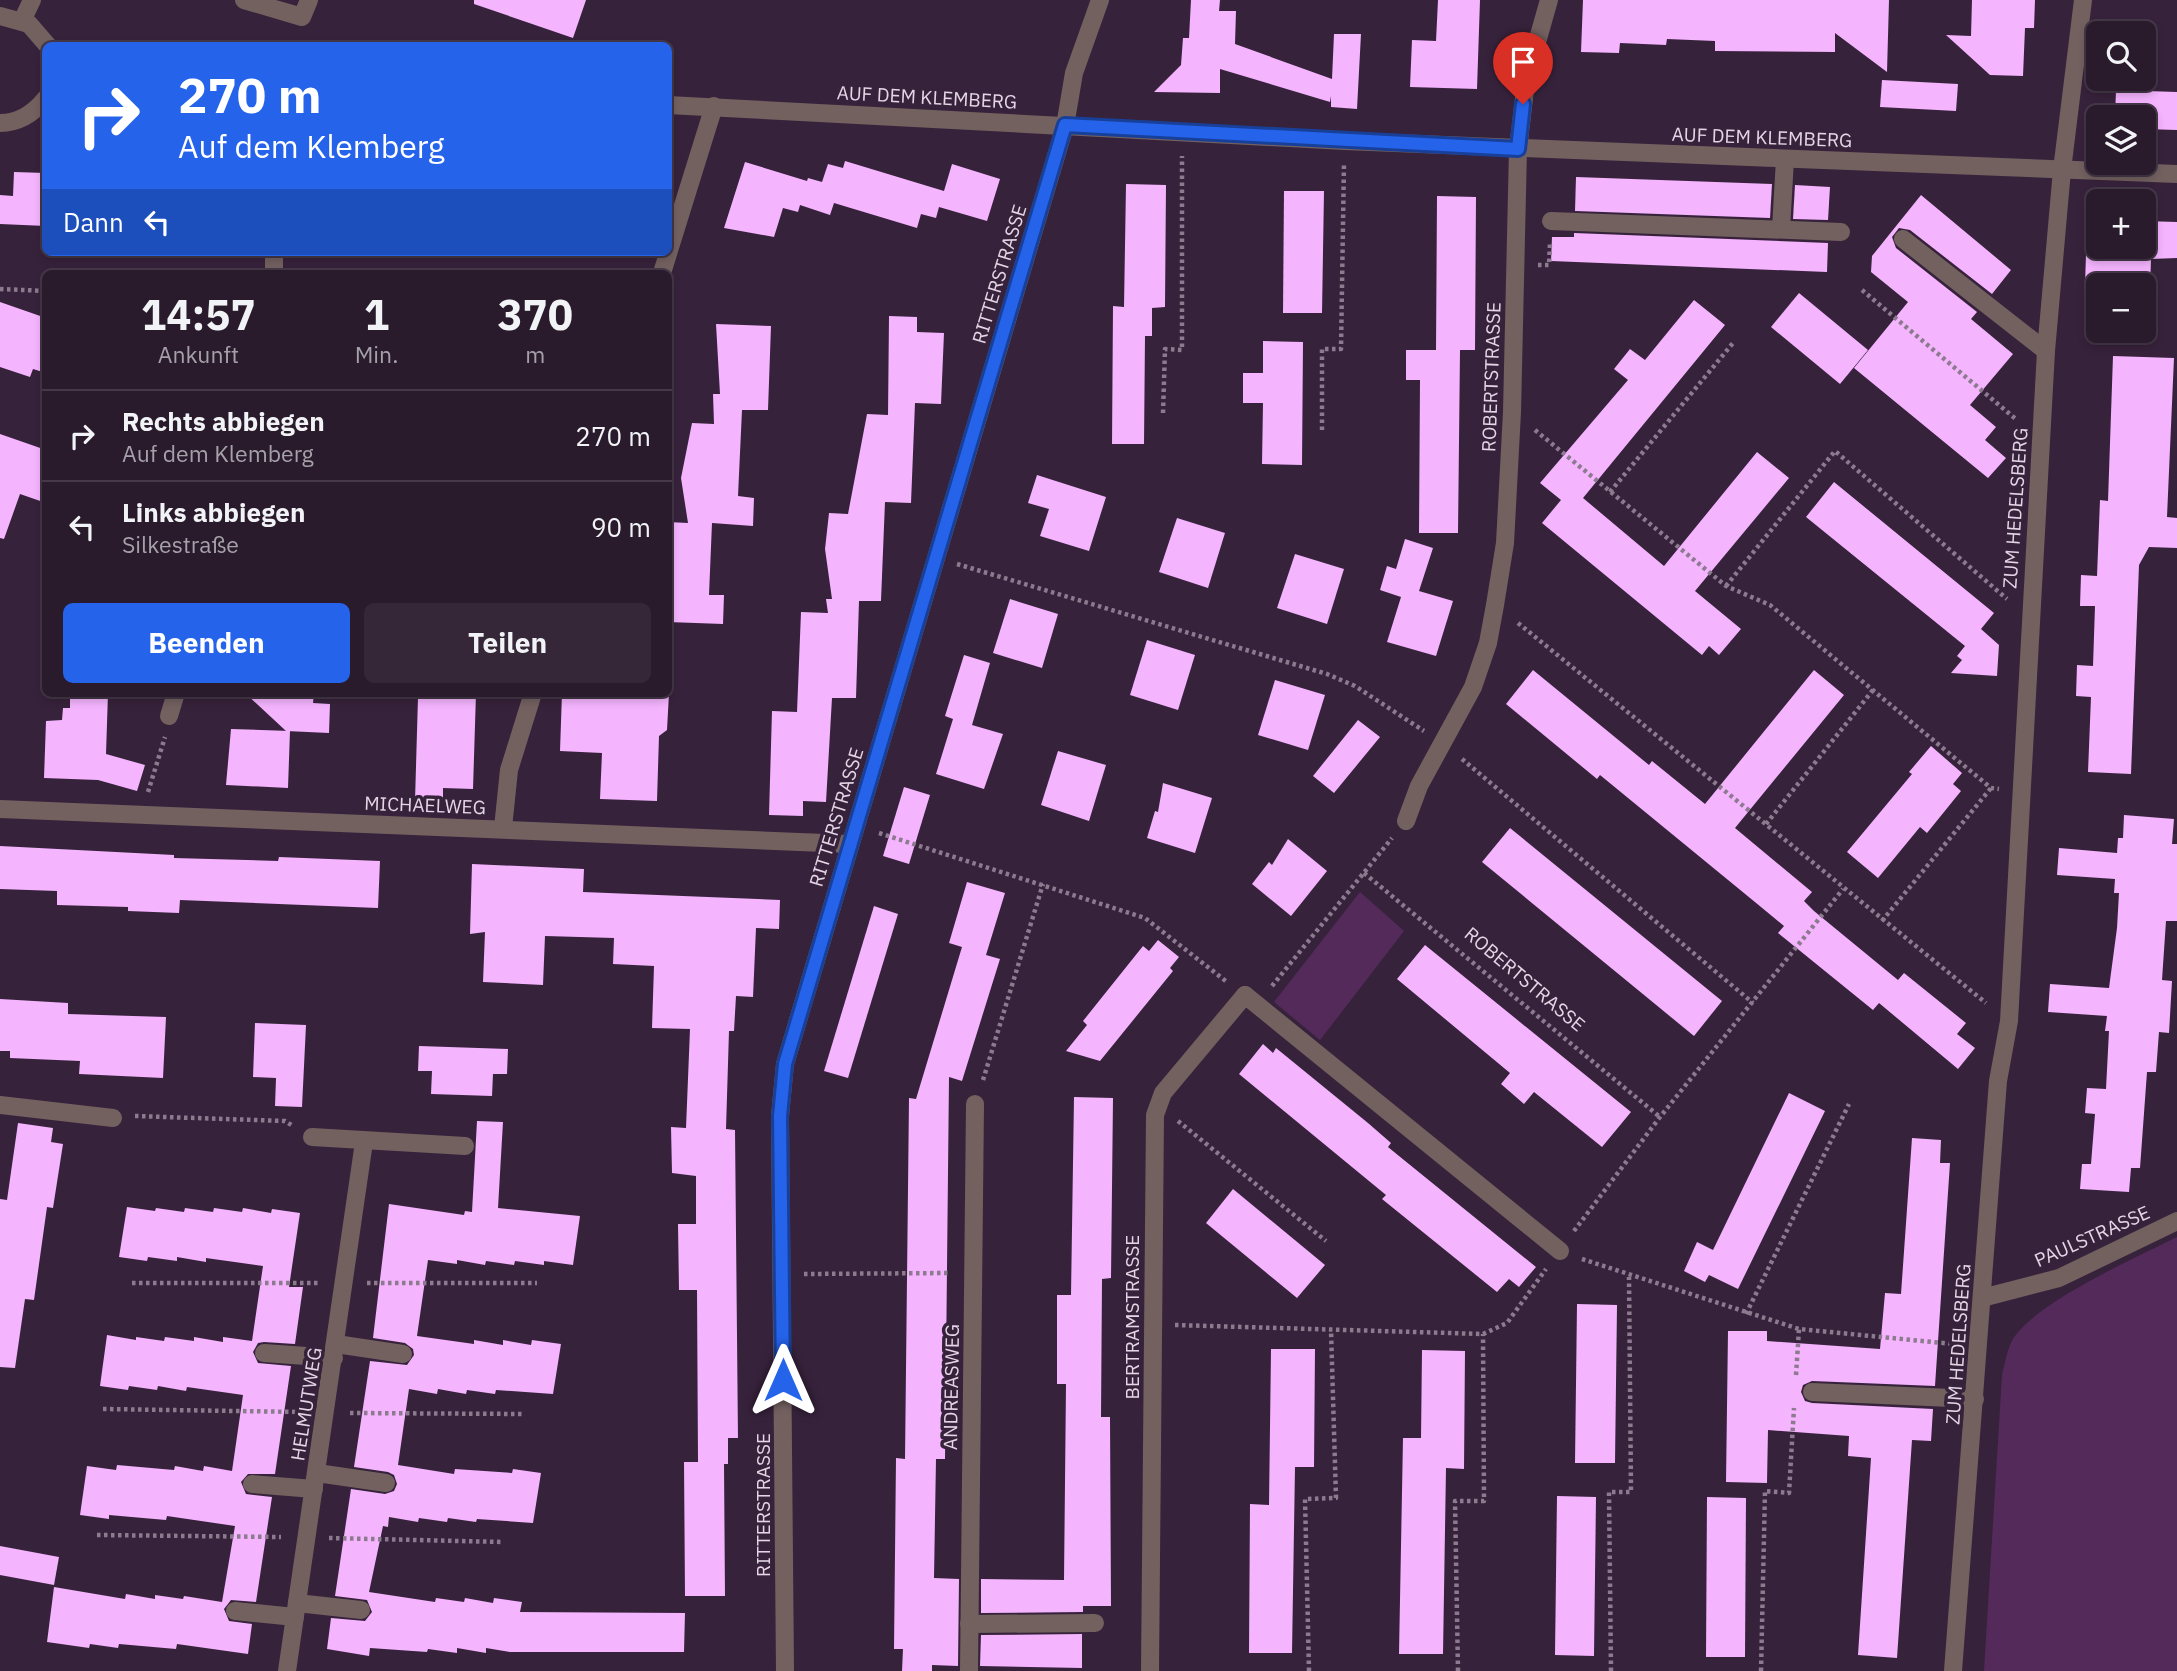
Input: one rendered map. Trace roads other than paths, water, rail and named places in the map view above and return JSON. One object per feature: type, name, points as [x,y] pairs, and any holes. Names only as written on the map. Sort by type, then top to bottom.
[{"type":"street","points":[[22,21],[32,0]]},
{"type":"street","points":[[244,0],[302,16],[309,0]]},
{"type":"street","name":"RITTERSTRASSE","points":[[785,1671],[780,1116],[785,1064],[1065,125],[1074,73],[1100,0]]},
{"type":"street","name":"ROBERTSTRASSE","points":[[1406,821],[1419,786],[1473,687],[1488,643],[1495,605],[1505,543],[1512,412],[1518,149],[1526,81],[1549,0]]},
{"type":"street","name":"ZUM HEDELSBERG","points":[[1953,1671],[1998,1081],[2009,1021],[2029,618],[2046,351],[2062,170],[2083,0]]},
{"type":"street","points":[[0,16],[22,21],[46,42]]},
{"type":"street","points":[[0,124],[20,120],[42,102]]},
{"type":"street","name":"AUF DEM KLEMBERG","points":[[672,105],[1065,125],[1182,134],[2177,174]]},
{"type":"street","points":[[672,244],[714,106]]},
{"type":"street","points":[[1781,229],[1785,159]]},
{"type":"street","points":[[1551,221],[1841,232]]},
{"type":"street","points":[[1903,239],[2046,351]]},
{"type":"street","points":[[169,716],[175,697]]},
{"type":"street","points":[[503,828],[509,770],[532,697]]},
{"type":"street","name":"MICHAELWEG","points":[[0,809],[141,817],[503,828],[849,845]]},
{"type":"street","name":"BERTRAMSTRASSE","points":[[1150,1671],[1155,1115],[1163,1093],[1251,1000],[1560,1251]]},
{"type":"street","points":[[0,1104],[113,1118]]},
{"type":"street","name":"ANDREASWEG","points":[[969,1671],[975,1104]]},
{"type":"street","points":[[312,1137],[464,1146]]},
{"type":"street","name":"HELMUTWEG","points":[[286,1671],[364,1142]]},
{"type":"street","name":"PAULSTRASSE","points":[[1982,1297],[2059,1278],[2177,1221]]},
{"type":"street","points":[[264,1353],[335,1351],[403,1354]]},
{"type":"street","points":[[1801,1391],[1975,1399]]},
{"type":"street","points":[[252,1484],[315,1481],[386,1483]]},
{"type":"street","points":[[234,1611],[361,1610]]},
{"type":"street","points":[[969,1624],[1095,1623]]}]
